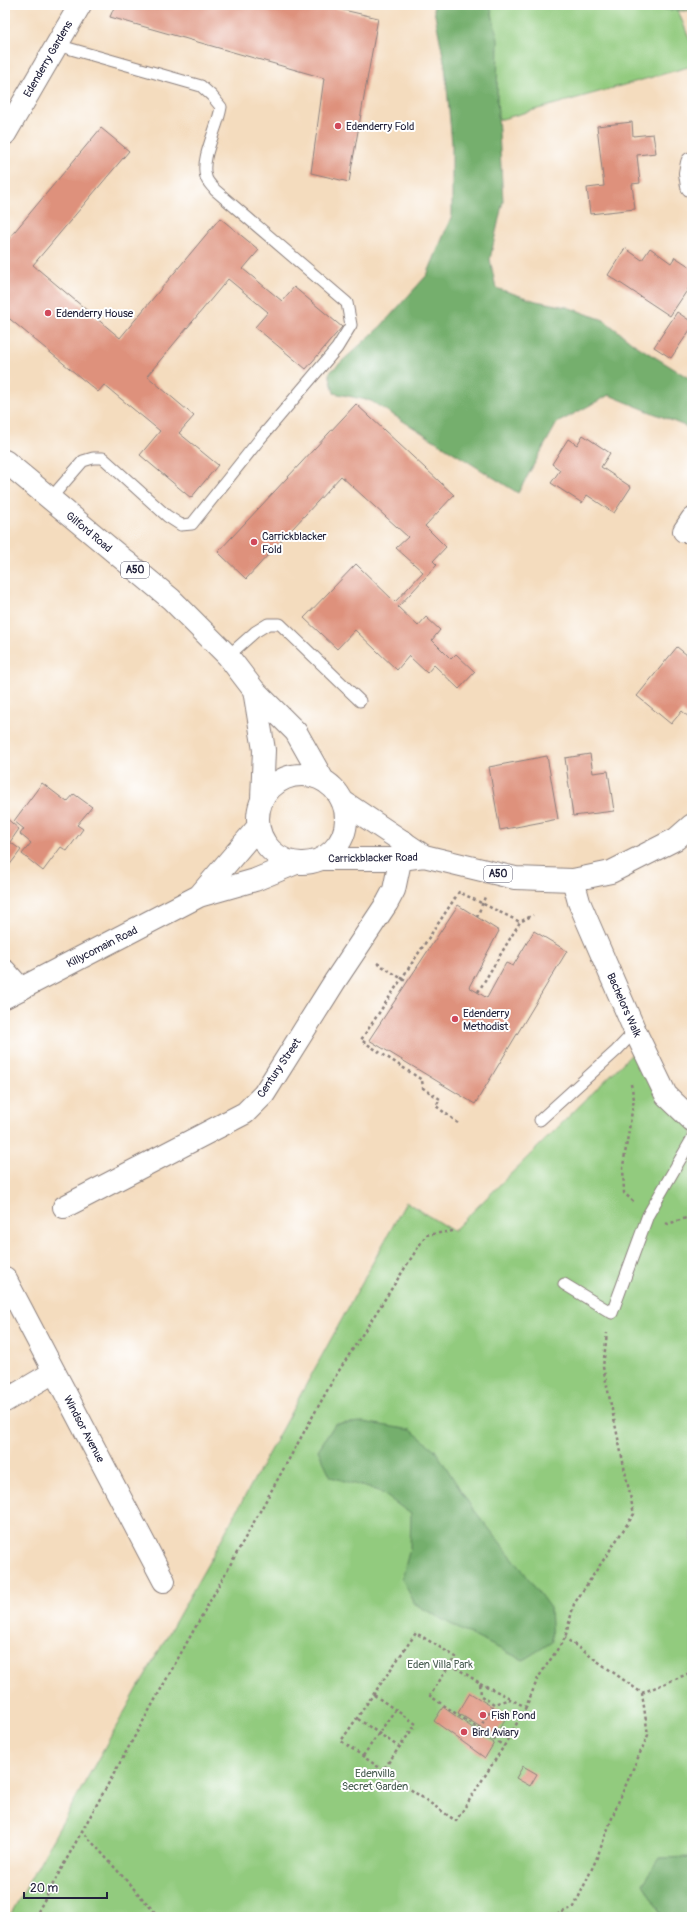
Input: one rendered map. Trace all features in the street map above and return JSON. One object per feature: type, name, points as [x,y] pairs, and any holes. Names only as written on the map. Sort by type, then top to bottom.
[{"type":"street","name":"Edenderry Gardens","points":[[5,134],[80,5]]},
{"type":"street","points":[[692,162],[690,174],[692,186]]},
{"type":"street","name":"Gilford Road","points":[[5,461],[171,599],[228,656],[254,690],[296,732],[323,780]]},
{"type":"street","name":"Gilford Road","points":[[254,690],[264,750],[262,800]]},
{"type":"street","name":"A50","points":[[295,776],[309,776],[323,780],[334,789],[342,801],[346,815],[345,829],[340,841],[332,851],[321,859],[309,863],[296,863],[283,859],[271,851],[263,840],[258,827],[258,813],[262,800],[271,788],[282,780],[295,776]]},
{"type":"street","name":"Carrickblacker Road","points":[[342,801],[403,851]]},
{"type":"street","name":"Carrickblacker Road","points":[[321,859],[403,851],[515,878],[573,880],[612,872],[676,839],[692,825]]},
{"type":"street","name":"Killycomain Road","points":[[199,896],[258,827]]},
{"type":"street","name":"Century Street","points":[[64,1207],[244,1113],[264,1094],[335,981],[387,904],[394,890],[403,851]]},
{"type":"street","name":"Killycomain Road","points":[[13,993],[199,896],[255,880],[296,863]]},
{"type":"street","name":"Bachelors Walk","points":[[573,880],[579,902],[628,1039],[666,1095],[692,1120]]},
{"type":"street","points":[[5,971],[13,993]]},
{"type":"street","name":"Windsor Avenue","points":[[5,1278],[164,1581]]},
{"type":"street","points":[[5,1400],[54,1372]]},
{"type":"lane","points":[[50,499],[83,461],[93,458],[103,458],[167,516],[181,525],[192,524],[259,440],[337,348],[352,326],[347,303],[215,190],[206,179],[204,165],[219,122],[221,107],[212,96],[201,86],[57,45]]},
{"type":"lane","points":[[228,656],[256,632],[268,624],[280,624],[360,701]]},
{"type":"lane","points":[[540,1120],[628,1039]]},
{"type":"lane","points":[[564,1284],[612,1313],[648,1215],[692,1139]]},
{"type":"path","points":[[458,1122],[436,1106],[440,1099],[424,1088],[422,1080],[361,1040],[459,892],[520,922]]},
{"type":"path","points":[[477,917],[486,895]]},
{"type":"path","points":[[478,992],[520,922],[533,915]]},
{"type":"path","points":[[372,960],[407,982]]},
{"type":"path","points":[[628,1039],[634,1099],[623,1166],[624,1192],[648,1215]]},
{"type":"path","points":[[35,1917],[333,1380],[426,1235],[453,1231]]},
{"type":"path","points":[[504,1746],[430,1696],[456,1657],[416,1633],[342,1741],[456,1820],[504,1746],[526,1706],[538,1678],[565,1638],[574,1604],[634,1514],[603,1367],[609,1322],[612,1313]]},
{"type":"path","points":[[551,1917],[574,1907],[596,1860],[617,1805],[648,1735],[642,1693],[565,1638]]},
{"type":"path","points":[[450,1664],[480,1683],[526,1706]]},
{"type":"path","points":[[642,1693],[692,1672]]},
{"type":"path","points":[[480,1683],[481,1696],[494,1704]]},
{"type":"path","points":[[374,1695],[416,1724],[383,1770]]},
{"type":"path","points":[[479,1729],[494,1704],[510,1699]]},
{"type":"path","points":[[363,1756],[395,1710]]},
{"type":"path","points":[[358,1719],[399,1747]]},
{"type":"path","points":[[82,1831],[159,1917]]},
{"type":"green space","points":[[433,5],[490,5],[498,40],[497,98],[503,201],[490,259],[496,288],[536,301],[567,307],[604,320],[634,344],[692,380],[692,429],[609,395],[557,423],[518,493],[371,401],[334,393],[329,373],[381,326],[427,275],[452,215],[452,144],[445,66]]},
{"type":"green space","points":[[473,5],[676,5],[692,46],[692,66],[477,126]]},
{"type":"green space","points":[[604,5],[692,5],[692,10],[684,11]]},
{"type":"green space","name":"Eden Villa Park","points":[[642,1044],[692,1120],[692,1917],[9,1917],[210,1560],[406,1202],[453,1231]]},
{"type":"green space","points":[[363,1422],[411,1430],[435,1450],[470,1505],[523,1571],[550,1608],[552,1642],[523,1660],[461,1630],[415,1604],[402,1579],[410,1548],[411,1514],[379,1491],[331,1477],[318,1450],[335,1424]]},
{"type":"green space","points":[[692,1857],[692,1917],[663,1917],[643,1884],[660,1858]]},
{"type":"building","name":"Edenderry Fold","points":[[115,5],[322,5],[378,18],[349,182],[311,173],[324,78],[110,17]]},
{"type":"building","points":[[632,122],[633,136],[653,134],[656,153],[637,155],[640,183],[632,184],[635,209],[590,214],[587,188],[604,186],[597,126]]},
{"type":"building","name":"Edenderry House","points":[[101,128],[129,151],[33,265],[120,338],[220,218],[259,250],[243,269],[282,301],[294,287],[342,327],[306,369],[255,327],[268,312],[228,279],[147,376],[194,416],[179,433],[218,465],[191,498],[140,455],[160,431],[104,385],[98,392],[5,315],[5,243]]},
{"type":"building","points":[[625,248],[642,260],[650,248],[671,263],[675,257],[692,268],[692,283],[670,316],[608,275]]},
{"type":"building","points":[[677,312],[692,322],[692,327],[671,358],[654,347]]},
{"type":"building","name":"Carrickblacker Fold","points":[[356,404],[454,495],[425,526],[446,547],[433,561],[437,565],[398,607],[418,626],[426,617],[440,630],[432,640],[451,659],[456,654],[475,672],[459,689],[434,665],[427,673],[409,656],[397,670],[355,630],[337,649],[304,618],[356,564],[395,602],[423,572],[396,548],[408,537],[341,476],[246,579],[218,552]]},
{"type":"building","points":[[583,435],[610,453],[601,467],[631,487],[614,513],[587,495],[582,503],[551,483],[560,470],[552,464],[568,439],[577,445]]},
{"type":"building","points":[[677,647],[692,659],[692,720],[682,711],[671,724],[637,696]]},
{"type":"building","points":[[590,754],[593,773],[608,771],[614,811],[573,816],[565,758]]},
{"type":"building","points":[[547,756],[558,819],[500,830],[489,767]]},
{"type":"building","points":[[42,783],[67,802],[74,794],[92,807],[77,825],[83,829],[67,851],[61,847],[43,871],[22,854],[31,843],[20,834],[24,829],[14,821]]},
{"type":"building","points":[[5,817],[19,829],[10,842],[21,850],[5,871]]},
{"type":"building","name":"Edenderry Methodist","points":[[458,905],[499,931],[469,987],[487,998],[506,963],[513,966],[534,931],[567,951],[475,1104],[369,1040]]},
{"type":"building","name":"Fish Pond","points":[[470,1693],[507,1716],[495,1736],[458,1713]]},
{"type":"building","name":"Bird Aviary","points":[[443,1707],[494,1743],[485,1758],[434,1721]]},
{"type":"building","points":[[523,1766],[537,1774],[530,1786],[516,1778]]},
{"type":"place","name":"Edenderry Fold","points":[[338,126]]},
{"type":"place","name":"Edenderry House","points":[[48,313]]},
{"type":"place","name":"Carrickblacker Fold","points":[[254,542]]},
{"type":"place","name":"Edenderry Methodist","points":[[455,1019]]},
{"type":"place","name":"Fish Pond","points":[[483,1715]]},
{"type":"place","name":"Bird Aviary","points":[[464,1732]]},
{"type":"park label","name":"Edenvilla Secret Garden","points":[[375,1779]]}]
